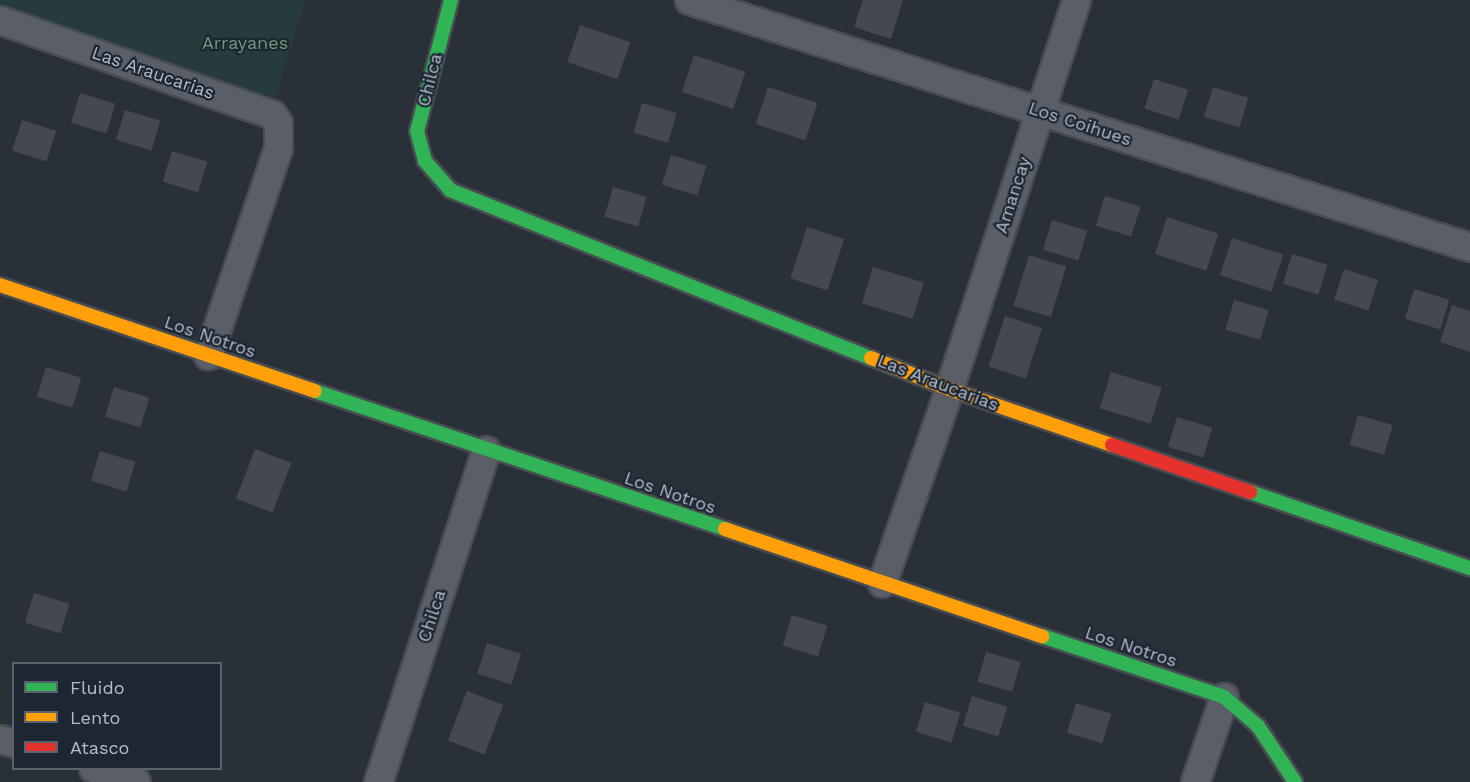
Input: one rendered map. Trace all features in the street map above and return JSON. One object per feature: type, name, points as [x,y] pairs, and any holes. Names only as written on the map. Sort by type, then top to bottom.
[{"type":"street","name":"Chilca","points":[[425,161],[417,131],[451,0]]},
{"type":"street","name":"Los Coihues","points":[[689,0],[1470,247]]},
{"type":"street","name":"Amancay","points":[[882,583],[949,389],[1076,0]]},
{"type":"street","name":"Las Araucarias","points":[[0,20],[272,114],[278,123],[278,148],[208,355]]},
{"type":"street","name":"Las Araucarias","points":[[425,161],[450,190],[949,389],[1470,568]]},
{"type":"street","name":"Los Notros","points":[[0,285],[1224,697],[1258,726],[1295,782]]},
{"type":"street","name":"Chilca","points":[[378,782],[486,450]]},
{"type":"street","points":[[1195,782],[1224,697]]},
{"type":"street","points":[[99,770],[136,782]]},
{"type":"green space","name":"Arrayanes","points":[[0,0],[306,0],[275,98],[0,10]]},
{"type":"building","points":[[863,0],[903,0],[891,39],[854,27]]},
{"type":"building","points":[[580,25],[630,42],[617,79],[567,62]]},
{"type":"building","points":[[694,55],[745,72],[733,109],[682,92]]},
{"type":"building","points":[[1154,79],[1188,90],[1179,120],[1144,108]]},
{"type":"building","points":[[768,87],[817,103],[805,140],[756,124]]},
{"type":"building","points":[[1213,87],[1248,98],[1239,127],[1204,117]]},
{"type":"building","points":[[80,93],[115,104],[106,133],[71,123]]},
{"type":"building","points":[[642,103],[677,113],[668,143],[633,133]]},
{"type":"building","points":[[125,110],[160,121],[151,150],[116,140]]},
{"type":"building","points":[[22,120],[56,131],[46,162],[12,150]]},
{"type":"building","points":[[172,151],[207,162],[198,192],[163,182]]},
{"type":"building","points":[[671,155],[706,166],[697,195],[662,185]]},
{"type":"building","points":[[613,187],[647,197],[638,226],[604,217]]},
{"type":"building","points":[[1105,196],[1140,207],[1131,236],[1096,226]]},
{"type":"building","points":[[1167,217],[1218,234],[1206,271],[1155,254]]},
{"type":"building","points":[[1052,220],[1087,231],[1078,260],[1043,250]]},
{"type":"building","points":[[807,227],[844,239],[827,290],[790,278]]},
{"type":"building","points":[[1232,238],[1283,255],[1271,292],[1220,275]]},
{"type":"building","points":[[1292,254],[1327,265],[1318,294],[1283,284]]},
{"type":"building","points":[[1029,255],[1066,266],[1051,317],[1014,306]]},
{"type":"building","points":[[873,267],[924,282],[913,319],[862,303]]},
{"type":"building","points":[[1344,269],[1378,280],[1368,311],[1334,299]]},
{"type":"building","points":[[1414,289],[1449,300],[1440,329],[1405,319]]},
{"type":"building","points":[[1234,300],[1269,310],[1260,340],[1225,330]]},
{"type":"building","points":[[1452,305],[1470,311],[1470,352],[1440,342]]},
{"type":"building","points":[[1005,316],[1042,328],[1026,378],[989,366]]},
{"type":"building","points":[[46,367],[81,378],[72,407],[37,397]]},
{"type":"building","points":[[1111,372],[1162,387],[1151,424],[1100,408]]},
{"type":"building","points":[[114,387],[149,398],[140,427],[105,417]]},
{"type":"building","points":[[1358,415],[1393,425],[1384,455],[1349,445]]},
{"type":"building","points":[[1177,417],[1212,428],[1203,457],[1168,447]]},
{"type":"building","points":[[255,449],[291,463],[272,512],[236,498]]},
{"type":"building","points":[[100,451],[135,462],[126,491],[91,481]]},
{"type":"building","points":[[34,593],[69,604],[60,633],[25,623]]},
{"type":"building","points":[[792,615],[827,626],[818,656],[783,646]]},
{"type":"building","points":[[487,643],[521,654],[511,685],[477,673]]},
{"type":"building","points":[[986,652],[1021,662],[1012,692],[977,682]]},
{"type":"building","points":[[467,691],[503,705],[484,754],[448,740]]},
{"type":"building","points":[[972,696],[1007,707],[998,736],[963,726]]},
{"type":"building","points":[[925,702],[960,713],[951,742],[916,732]]},
{"type":"building","points":[[1076,703],[1111,714],[1102,743],[1067,733]]},
{"type":"traffic: fast","points":[[451,0],[417,131],[425,161],[450,190],[871,358]]},
{"type":"traffic: fast","points":[[315,391],[725,529]]},
{"type":"traffic: fast","points":[[1250,492],[1470,568]]},
{"type":"traffic: fast","points":[[1042,636],[1224,697],[1258,726],[1295,782]]},
{"type":"traffic: slow","points":[[0,285],[315,391]]},
{"type":"traffic: slow","points":[[871,358],[949,389],[1112,445]]},
{"type":"traffic: slow","points":[[725,529],[1042,636]]},
{"type":"traffic: jam","points":[[1112,445],[1250,492]]}]
